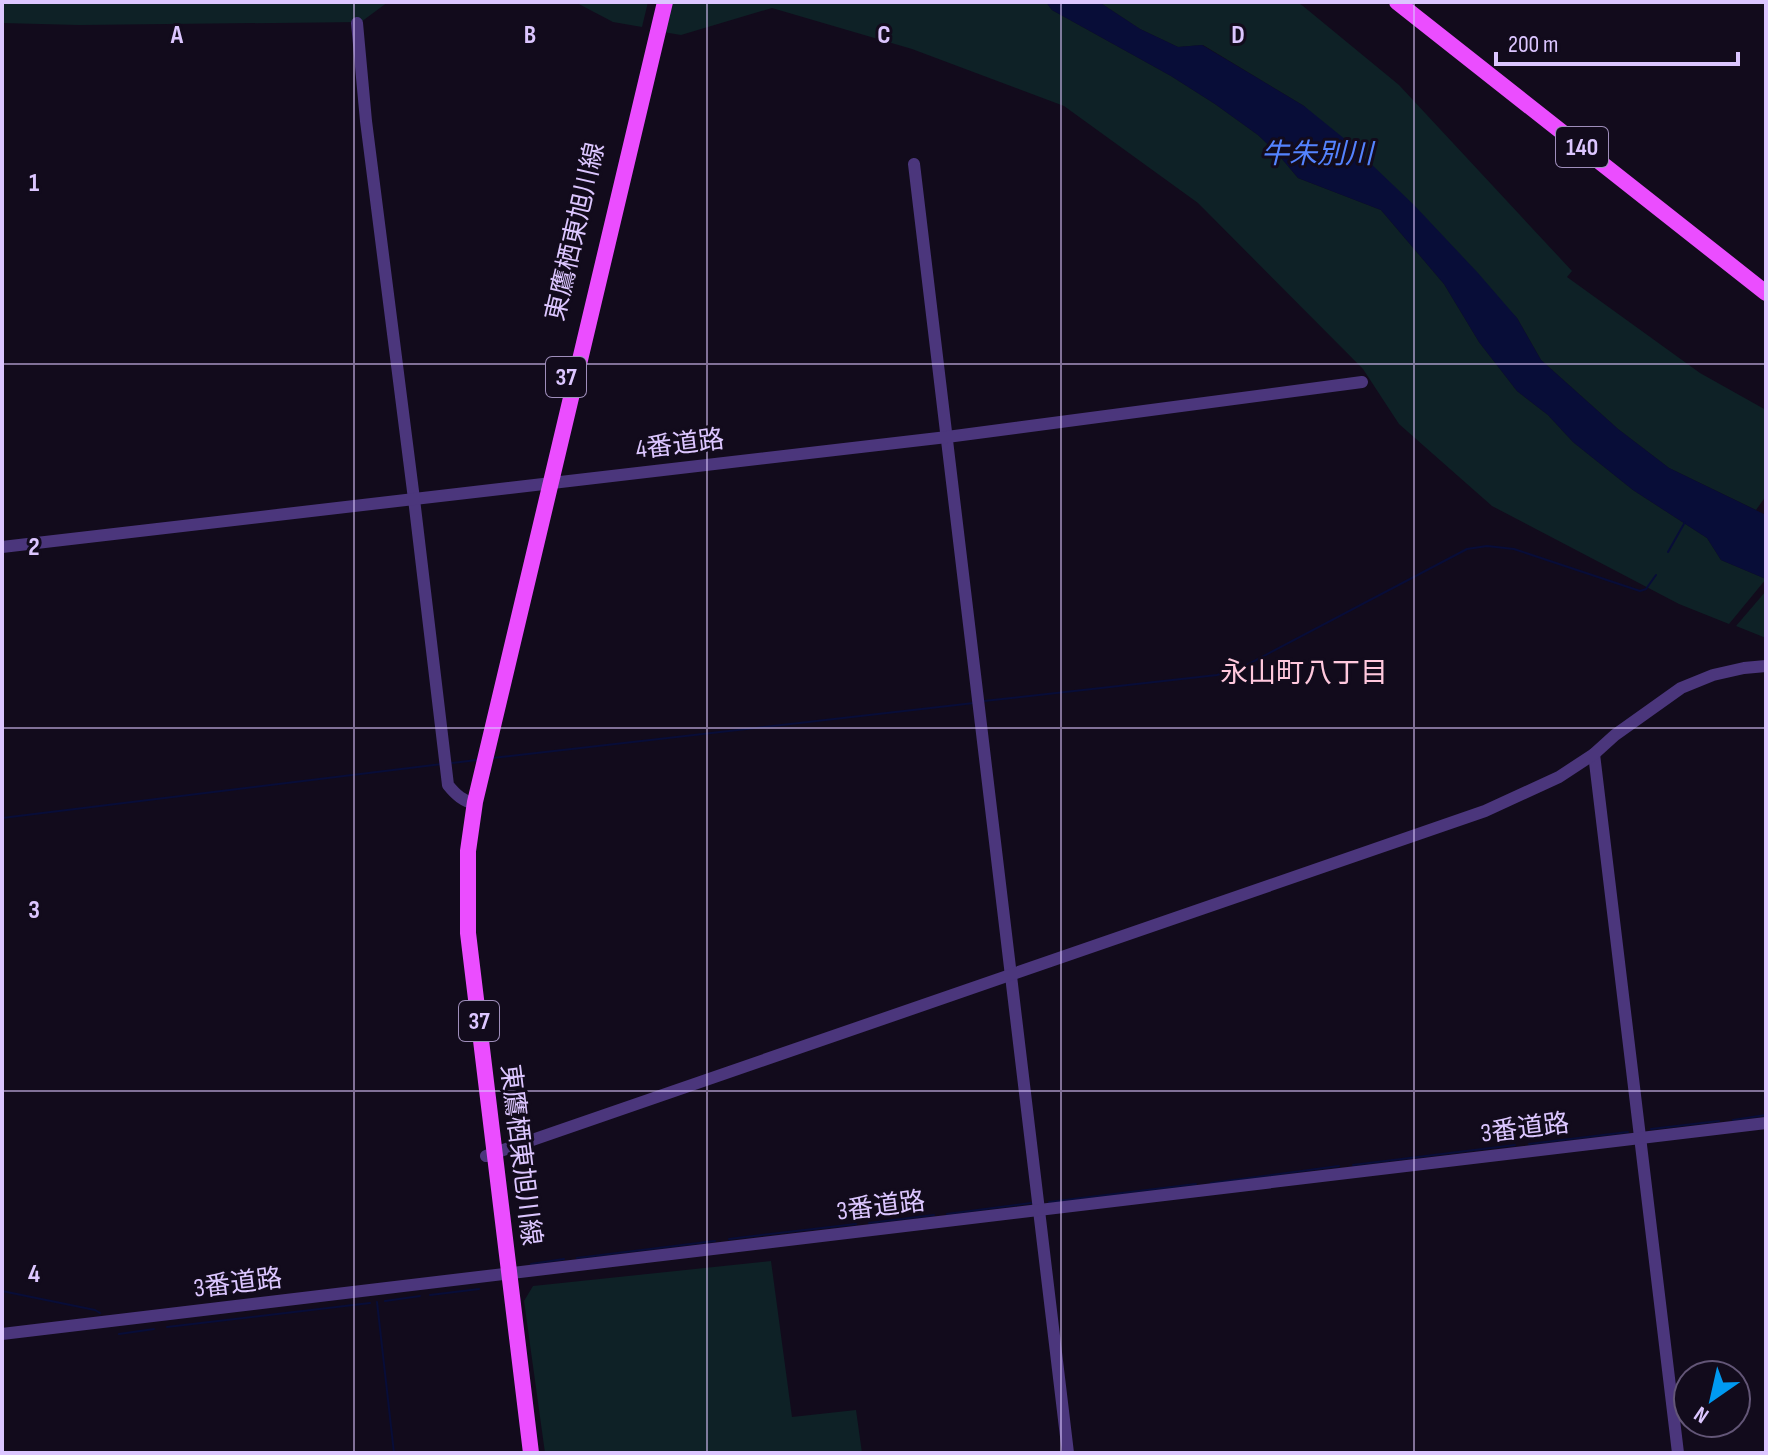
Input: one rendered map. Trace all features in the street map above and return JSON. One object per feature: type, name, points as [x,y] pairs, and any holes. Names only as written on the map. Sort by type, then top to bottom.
[{"type":"main road","name":"東鷹栖東旭川線","points":[[531,1453],[491,1154],[468,933],[470,803],[656,2]]},
{"type":"main road","name":"東鷹栖東旭川線","points":[[546,483],[665,2]]},
{"type":"main road","name":"140","points":[[1397,2],[1766,293]]},
{"type":"main road","name":"東鷹栖東旭川線","points":[[506,1274],[522,1453]]},
{"type":"street","points":[[357,23],[366,121],[448,785],[470,803]]},
{"type":"street","points":[[914,164],[1068,1453]]},
{"type":"street","name":"4番道路","points":[[2,547],[947,437],[1362,382]]},
{"type":"street","points":[[491,1154],[1485,811],[1559,777],[1681,688],[1713,675],[1766,666]]},
{"type":"street","points":[[1594,754],[1678,1453]]},
{"type":"street","name":"3番道路","points":[[2,1334],[1766,1123]]},
{"type":"green space","points":[[2,2],[388,2],[361,22],[79,25],[2,23]]},
{"type":"green space","points":[[575,2],[648,2],[642,27],[613,22]]},
{"type":"green space","points":[[664,2],[1046,2],[1052,10],[1215,104],[1258,135],[1298,178],[1381,210],[1444,284],[1479,342],[1517,391],[1548,415],[1573,442],[1633,490],[1707,538],[1721,560],[1766,579],[1729,624],[1679,604],[1492,506],[1399,424],[1363,369],[1198,203],[1064,106],[912,49],[772,8],[681,35],[657,31]]},
{"type":"green space","points":[[1099,2],[1297,2],[1303,6],[1399,85],[1572,271],[1567,277],[1700,373],[1766,410],[1766,496],[1756,510],[1669,468],[1618,429],[1541,360],[1517,318],[1304,106],[1203,45],[1178,47],[1140,29]]},
{"type":"green space","points":[[1766,591],[1766,638],[1736,626]]},
{"type":"green space","points":[[771,1261],[792,1417],[856,1410],[862,1453],[545,1453],[524,1301],[533,1286]]},
{"type":"water","name":"牛朱別川","points":[[1046,2],[1099,2],[1140,29],[1178,47],[1202,45],[1304,106],[1346,140],[1414,205],[1517,318],[1541,360],[1618,429],[1669,468],[1766,515],[1766,579],[1721,560],[1707,538],[1633,490],[1573,442],[1548,415],[1517,391],[1479,342],[1444,284],[1381,210],[1298,178],[1258,135],[1215,104],[1052,10]]},
{"type":"waterway","points":[[1668,552],[1685,522]]},
{"type":"waterway","points":[[984,701],[1217,675],[1241,668],[1467,549],[1487,546],[1514,549],[1640,591],[1646,589],[1656,575]]},
{"type":"waterway","points":[[492,758],[974,703]]},
{"type":"waterway","points":[[452,763],[477,760]]},
{"type":"waterway","points":[[2,818],[442,764]]},
{"type":"waterway","points":[[1733,1120],[1766,1115]]},
{"type":"waterway","points":[[1651,1129],[1719,1121]]},
{"type":"waterway","points":[[1529,1144],[1628,1132]]},
{"type":"waterway","points":[[1353,1165],[1515,1145]]},
{"type":"waterway","points":[[1211,1183],[1339,1166]]},
{"type":"waterway","points":[[1049,1202],[1196,1184]]},
{"type":"waterway","points":[[947,1214],[1031,1203]]},
{"type":"waterway","points":[[869,1223],[934,1215]]},
{"type":"waterway","points":[[729,1239],[856,1224]]},
{"type":"waterway","points":[[577,1258],[715,1241]]},
{"type":"waterway","points":[[531,1264],[564,1259]]},
{"type":"waterway","points":[[430,1295],[479,1289]]},
{"type":"waterway","points":[[2,1291],[100,1313]]},
{"type":"waterway","points":[[385,1301],[420,1296]]},
{"type":"waterway","points":[[377,1302],[394,1453]]},
{"type":"waterway","points":[[167,1327],[370,1303]]},
{"type":"waterway","points":[[119,1334],[154,1329]]},
{"type":"district","name":"永山町八丁目","points":[[1304,673]]}]
